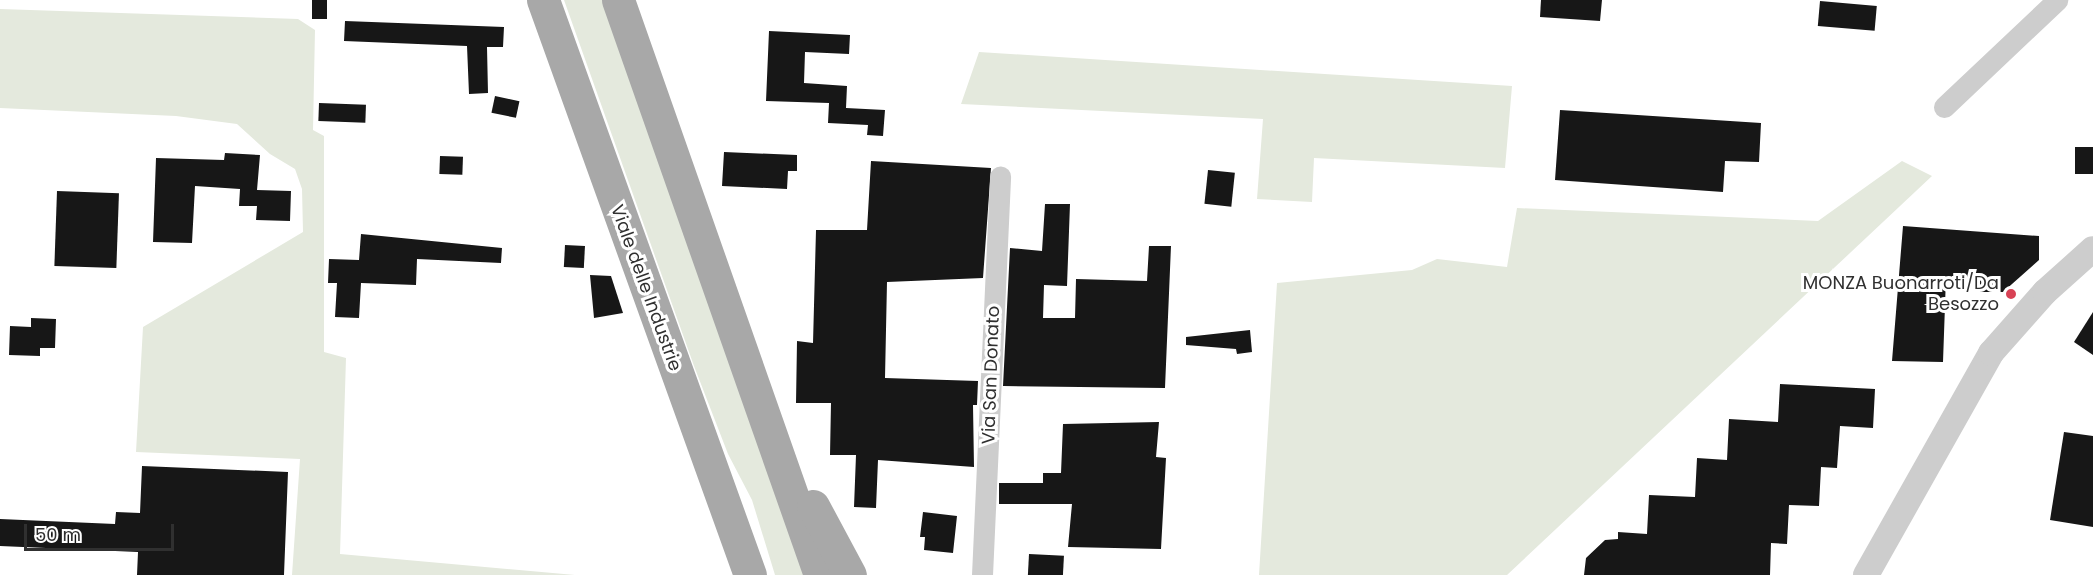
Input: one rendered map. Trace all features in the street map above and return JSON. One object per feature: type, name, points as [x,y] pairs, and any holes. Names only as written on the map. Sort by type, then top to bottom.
[{"type":"main road","name":"Viale delle Industrie","points":[[543,0],[750,575]]},
{"type":"main road","points":[[618,0],[820,575]]},
{"type":"main road","points":[[693,415],[697,470],[731,575]]},
{"type":"main road","points":[[765,417],[850,575]]},
{"type":"street","points":[[1944,107],[2057,0]]},
{"type":"street","name":"Via San Donato","points":[[982,575],[1000,176]]},
{"type":"street","points":[[1866,575],[1991,353],[2045,292],[2093,249]]},
{"type":"shaded area","points":[[564,0],[602,0],[805,575],[775,575],[752,500],[728,454],[694,366]]},
{"type":"shaded area","points":[[0,9],[298,19],[315,30],[313,130],[324,136],[324,352],[346,358],[340,554],[575,575],[292,575],[300,459],[136,452],[143,327],[303,232],[302,189],[295,169],[270,154],[237,124],[176,116],[0,108]]},
{"type":"shaded area","points":[[979,52],[1512,86],[1505,168],[1314,158],[1312,202],[1257,199],[1263,119],[961,104]]},
{"type":"shaded area","points":[[1902,161],[1932,176],[1507,575],[1259,575],[1277,283],[1412,270],[1437,259],[1507,267],[1517,208],[1818,221]]},
{"type":"building","points":[[312,0],[327,0],[327,19],[312,19]]},
{"type":"building","points":[[1541,0],[1602,0],[1600,21],[1540,17]]},
{"type":"building","points":[[1820,1],[1877,6],[1875,31],[1818,26]]},
{"type":"building","points":[[345,21],[504,27],[503,47],[487,47],[488,93],[469,94],[467,46],[344,41]]},
{"type":"building","points":[[769,31],[850,35],[849,54],[805,52],[804,83],[847,86],[846,108],[885,110],[883,136],[867,135],[868,125],[828,123],[829,103],[766,101]]},
{"type":"building","points":[[495,96],[519,101],[516,118],[491,113]]},
{"type":"building","points":[[319,103],[366,105],[365,123],[318,121]]},
{"type":"building","points":[[1560,110],[1761,123],[1759,162],[1725,161],[1723,192],[1555,180]]},
{"type":"building","points":[[2075,147],[2093,147],[2093,174],[2075,174]]},
{"type":"building","points":[[724,152],[797,155],[797,171],[788,171],[787,189],[722,186]]},
{"type":"building","points":[[225,153],[260,155],[257,190],[291,191],[290,221],[256,220],[257,206],[239,206],[240,189],[195,186],[192,243],[153,242],[156,158],[224,160]]},
{"type":"building","points":[[440,156],[463,157],[462,175],[439,174]]},
{"type":"building","points":[[871,161],[991,168],[983,278],[887,282],[885,378],[978,381],[977,405],[973,405],[974,467],[878,460],[876,508],[854,507],[856,455],[830,455],[831,403],[796,403],[797,341],[813,343],[816,230],[867,230]]},
{"type":"building","points":[[1208,170],[1235,173],[1231,207],[1204,204]]},
{"type":"building","points":[[57,191],[119,193],[116,268],[54,266]]},
{"type":"building","points":[[1045,204],[1070,204],[1067,286],[1044,285],[1043,318],[1075,318],[1076,279],[1147,281],[1149,246],[1171,246],[1165,388],[1003,386],[1010,248],[1042,251]]},
{"type":"building","points":[[1903,226],[2039,236],[2039,260],[2003,292],[1980,292],[1980,280],[1946,277],[1943,362],[1892,361]]},
{"type":"building","points":[[361,234],[502,248],[501,263],[417,259],[416,285],[361,283],[359,318],[335,317],[337,283],[328,283],[329,259],[359,260]]},
{"type":"building","points":[[565,245],[585,246],[584,268],[564,267]]},
{"type":"building","points":[[590,275],[611,276],[623,313],[594,318]]},
{"type":"building","points":[[2093,312],[2093,355],[2074,342]]},
{"type":"building","points":[[31,318],[56,319],[55,348],[40,348],[40,356],[9,355],[10,326],[31,327]]},
{"type":"building","points":[[1250,330],[1252,352],[1237,354],[1236,349],[1186,345],[1186,337]]},
{"type":"building","points":[[1780,384],[1875,389],[1873,428],[1840,426],[1837,468],[1821,467],[1819,506],[1789,505],[1787,544],[1771,543],[1770,575],[1584,575],[1586,558],[1605,540],[1618,539],[1618,532],[1647,534],[1649,495],[1695,497],[1697,458],[1727,460],[1729,419],[1778,422]]},
{"type":"building","points":[[1159,422],[1156,457],[1166,458],[1161,549],[1068,547],[1072,504],[999,504],[999,483],[1043,483],[1043,473],[1061,473],[1063,424]]},
{"type":"building","points":[[2064,432],[2093,436],[2093,527],[2050,520]]},
{"type":"building","points":[[142,466],[288,472],[284,575],[137,575],[138,552],[0,546],[0,519],[115,524],[116,512],[140,513]]},
{"type":"building","points":[[923,512],[957,516],[953,553],[924,550],[925,537],[920,537]]},
{"type":"building","points":[[1029,554],[1064,556],[1063,575],[1028,575]]},
{"type":"place","name":"MONZA Buonarroti/Da Besozzo","points":[[2011,294]]}]
